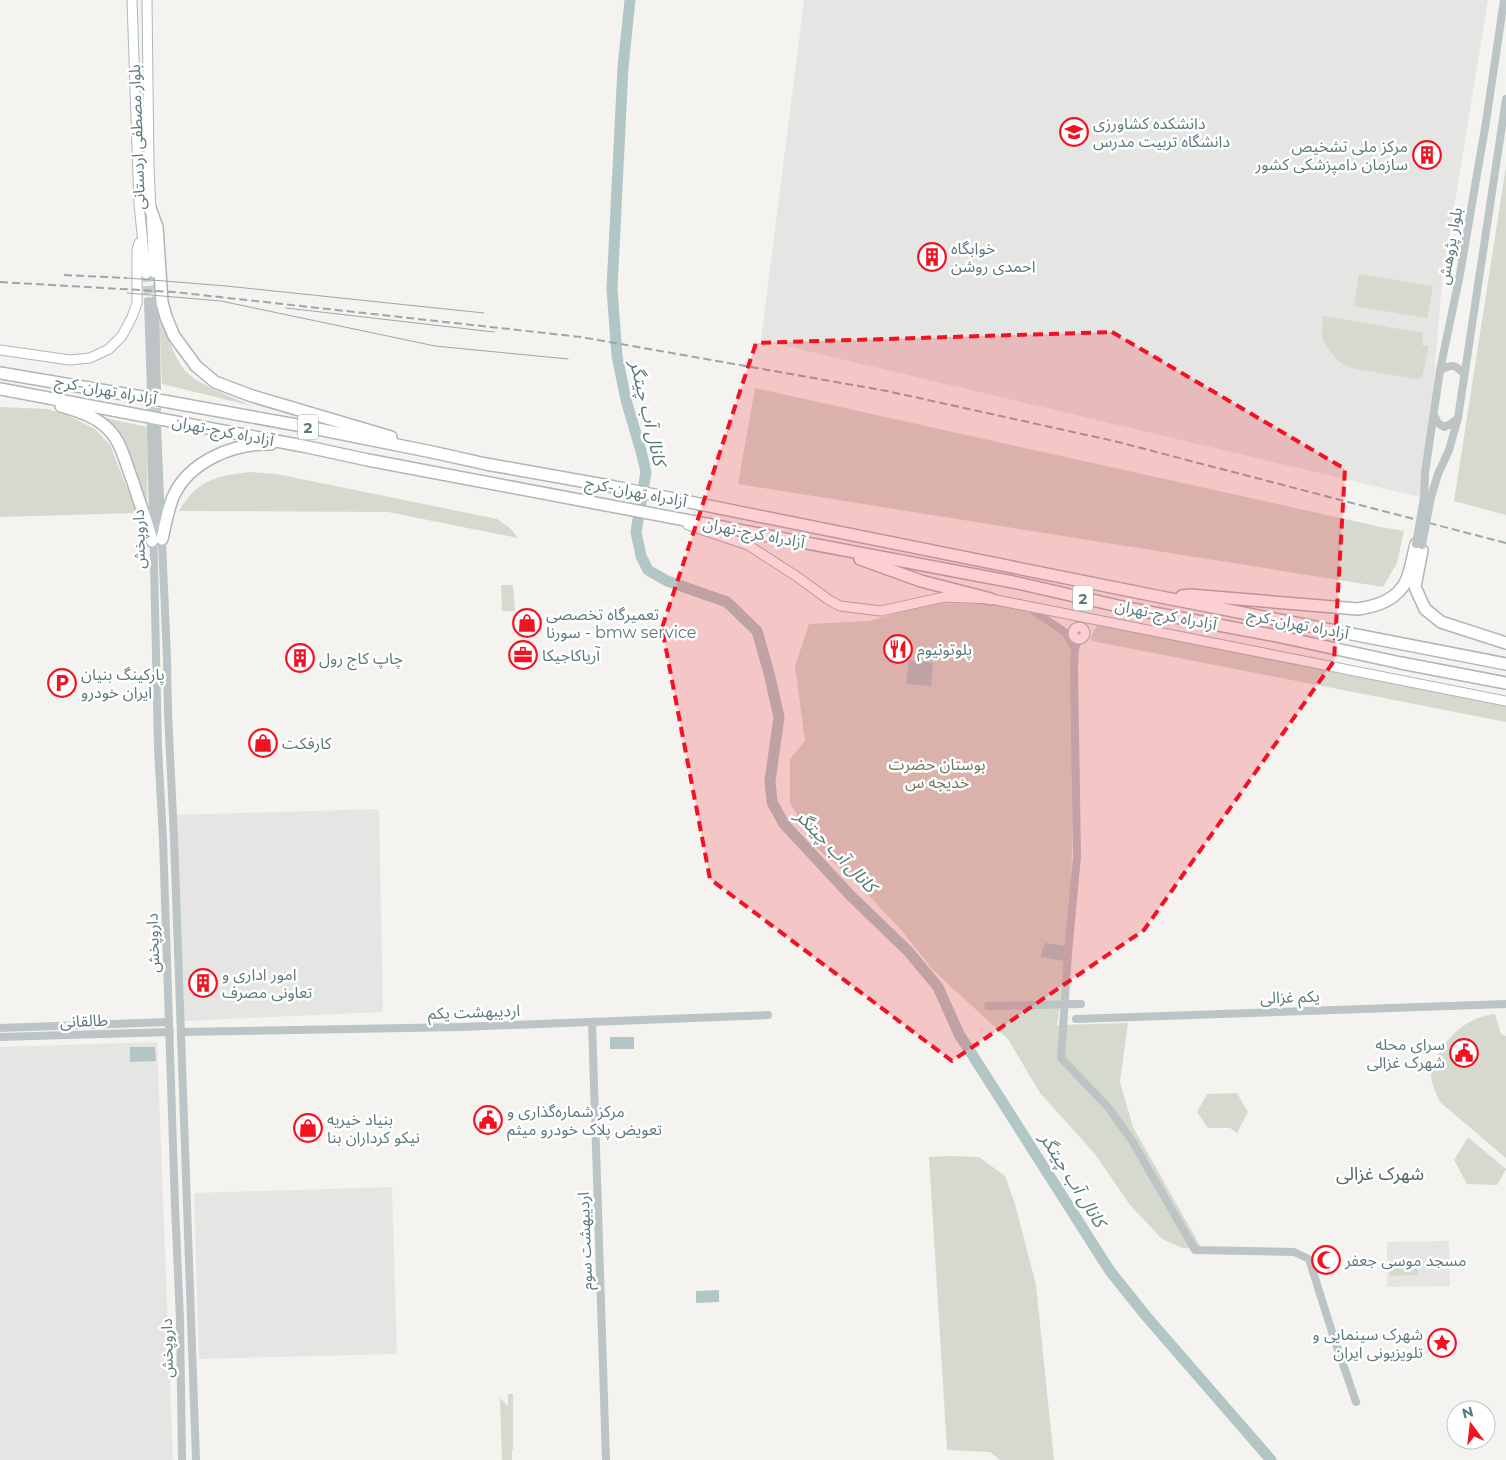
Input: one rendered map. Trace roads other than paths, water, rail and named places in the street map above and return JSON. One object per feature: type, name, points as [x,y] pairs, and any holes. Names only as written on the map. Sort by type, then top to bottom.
[{"type":"highway","points":[[150,208],[157,227],[162,302],[166,317],[174,336],[196,366],[215,382],[252,396],[379,433],[432,452]]},
{"type":"highway","name":"آزادراه تهران-کرج","points":[[0,373],[136,396],[615,487],[1161,597],[1506,664]]},
{"type":"highway","name":"آزادراه کرج-تهران","points":[[0,389],[1013,582],[1127,608],[1272,635],[1506,683]]},
{"type":"highway","points":[[21,392],[78,411],[109,429],[115,437],[157,540]]},
{"type":"highway","points":[[157,540],[174,495],[184,482],[206,461],[225,451],[245,446],[266,444],[303,446]]},
{"type":"highway","points":[[1161,597],[1190,595],[1358,610],[1373,607],[1386,602],[1396,594],[1407,580],[1419,545]]},
{"type":"highway","points":[[1419,545],[1415,587],[1425,609],[1441,622],[1506,643]]},
{"type":"highway","points":[[828,548],[921,581],[991,599]]},
{"type":"main road","name":"بلوار مصطفی اردستانی","points":[[132,0],[139,204],[142,233],[150,273],[147,0]]},
{"type":"main road","points":[[0,350],[70,360],[90,358],[109,349],[122,336],[137,303],[138,250],[142,233]]},
{"type":"main road","points":[[659,515],[748,545],[840,606],[881,611],[944,597],[991,599],[1506,701]]},
{"type":"main road","points":[[1072,615],[1080,628],[1085,632],[1085,636],[1082,639],[1078,639]]},
{"type":"main road","points":[[1080,628],[1090,618]]},
{"type":"street","name":"بلوار پژوهش","points":[[1427,498],[1425,474],[1440,370],[1460,274],[1486,122],[1504,0]]},
{"type":"street","name":"بلوار پژوهش","points":[[1427,498],[1449,450],[1458,418],[1506,99]]},
{"type":"street","points":[[152,300],[154,391]]},
{"type":"street","points":[[1440,370],[1453,365],[1458,367],[1464,374]]},
{"type":"street","points":[[1434,415],[1438,423],[1444,426],[1451,424],[1458,418]]},
{"type":"street","name":"داروپخش","points":[[154,426],[157,540],[158,748],[180,1319],[182,1460]]},
{"type":"street","points":[[1419,545],[1427,498]]},
{"type":"street","name":"داروپخش","points":[[157,540],[174,838],[196,1460]]},
{"type":"street","points":[[1027,606],[1066,633],[1074,650]]},
{"type":"street","points":[[1078,639],[1074,650],[1078,856],[1064,1004],[1061,1058],[1107,1106],[1131,1139],[1195,1250],[1294,1252],[1309,1259],[1356,1402]]},
{"type":"street","points":[[158,748],[164,754],[170,751]]},
{"type":"street","points":[[163,839],[174,838]]},
{"type":"street","points":[[988,1006],[1081,1004]]},
{"type":"street","name":"یکم غزالی","points":[[1076,1019],[1506,1004]]},
{"type":"street","name":"اردیبهشت یکم","points":[[181,1032],[461,1027],[768,1015]]},
{"type":"street","name":"طالقانی","points":[[0,1028],[169,1022]]},
{"type":"street","name":"اردیبهشت سوم","points":[[592,1022],[606,1460]]},
{"type":"street","name":"طالقانی","points":[[0,1037],[170,1032]]},
{"type":"waterway","name":"کانال آب چیتگر","points":[[630,0],[623,67],[612,289],[617,356],[626,400],[646,472],[636,532],[641,556],[648,570],[667,581],[727,602],[757,631],[779,717],[770,781],[772,802],[784,824],[851,896],[908,951],[938,987],[959,1034],[1110,1271],[1146,1316],[1271,1460]]},
{"type":"tunnel","points":[[154,273],[155,300]]},
{"type":"tunnel","points":[[146,274],[148,301]]},
{"type":"tunnel","points":[[151,395],[151,421]]},
{"type":"tunnel","points":[[157,396],[157,422]]},
{"type":"tram line","points":[[127,278],[226,286],[484,313]]},
{"type":"tram line","points":[[127,293],[221,301],[435,346],[568,359]]},
{"type":"tram line","points":[[286,308],[494,332]]},
{"type":"railway","points":[[64,275],[127,278]]},
{"type":"railway","points":[[0,282],[174,292],[581,337],[887,391],[1114,441],[1506,543]]},
{"type":"place","name":"دانشکده کشاورزی دانشگاه تربیت مدرس","points":[[1074,132]]},
{"type":"place","name":"مرکز ملی تشخیص سازمان دامپزشکی کشور","points":[[1427,155]]},
{"type":"place","name":"خوابگاه احمدی روشن","points":[[932,257]]},
{"type":"place","name":"تعمیرگاه تخصصی سورنا - bmw service","points":[[527,623]]},
{"type":"place","name":"پلوتونیوم","points":[[898,649]]},
{"type":"place","name":"آریاکاجیکا","points":[[523,655]]},
{"type":"place","name":"چاپ کاج رول","points":[[300,658]]},
{"type":"place","name":"پارکینگ بنیان ایران خودرو","points":[[62,683]]},
{"type":"place","name":"کارفکت","points":[[263,743]]},
{"type":"place","name":"امور اداری و تعاونی مصرف","points":[[203,983]]},
{"type":"place","name":"سرای محله شهرک غزالی","points":[[1464,1053]]},
{"type":"place","name":"مرکز شماره‌گذاری و تعویض پلاک خودرو میثم","points":[[488,1120]]},
{"type":"place","name":"بنیاد خیریه نیکو کرداران بنا","points":[[308,1128]]},
{"type":"place","name":"مسجد موسی جعفر","points":[[1326,1260]]},
{"type":"place","name":"شهرک سینمایی و تلویزیونی ایران","points":[[1442,1343]]},
{"type":"district","name":"شهرک غزالی","points":[[1380,1174]]},
{"type":"park label","name":"بوستان حضرت خدیجه س","points":[[937,773]]}]
